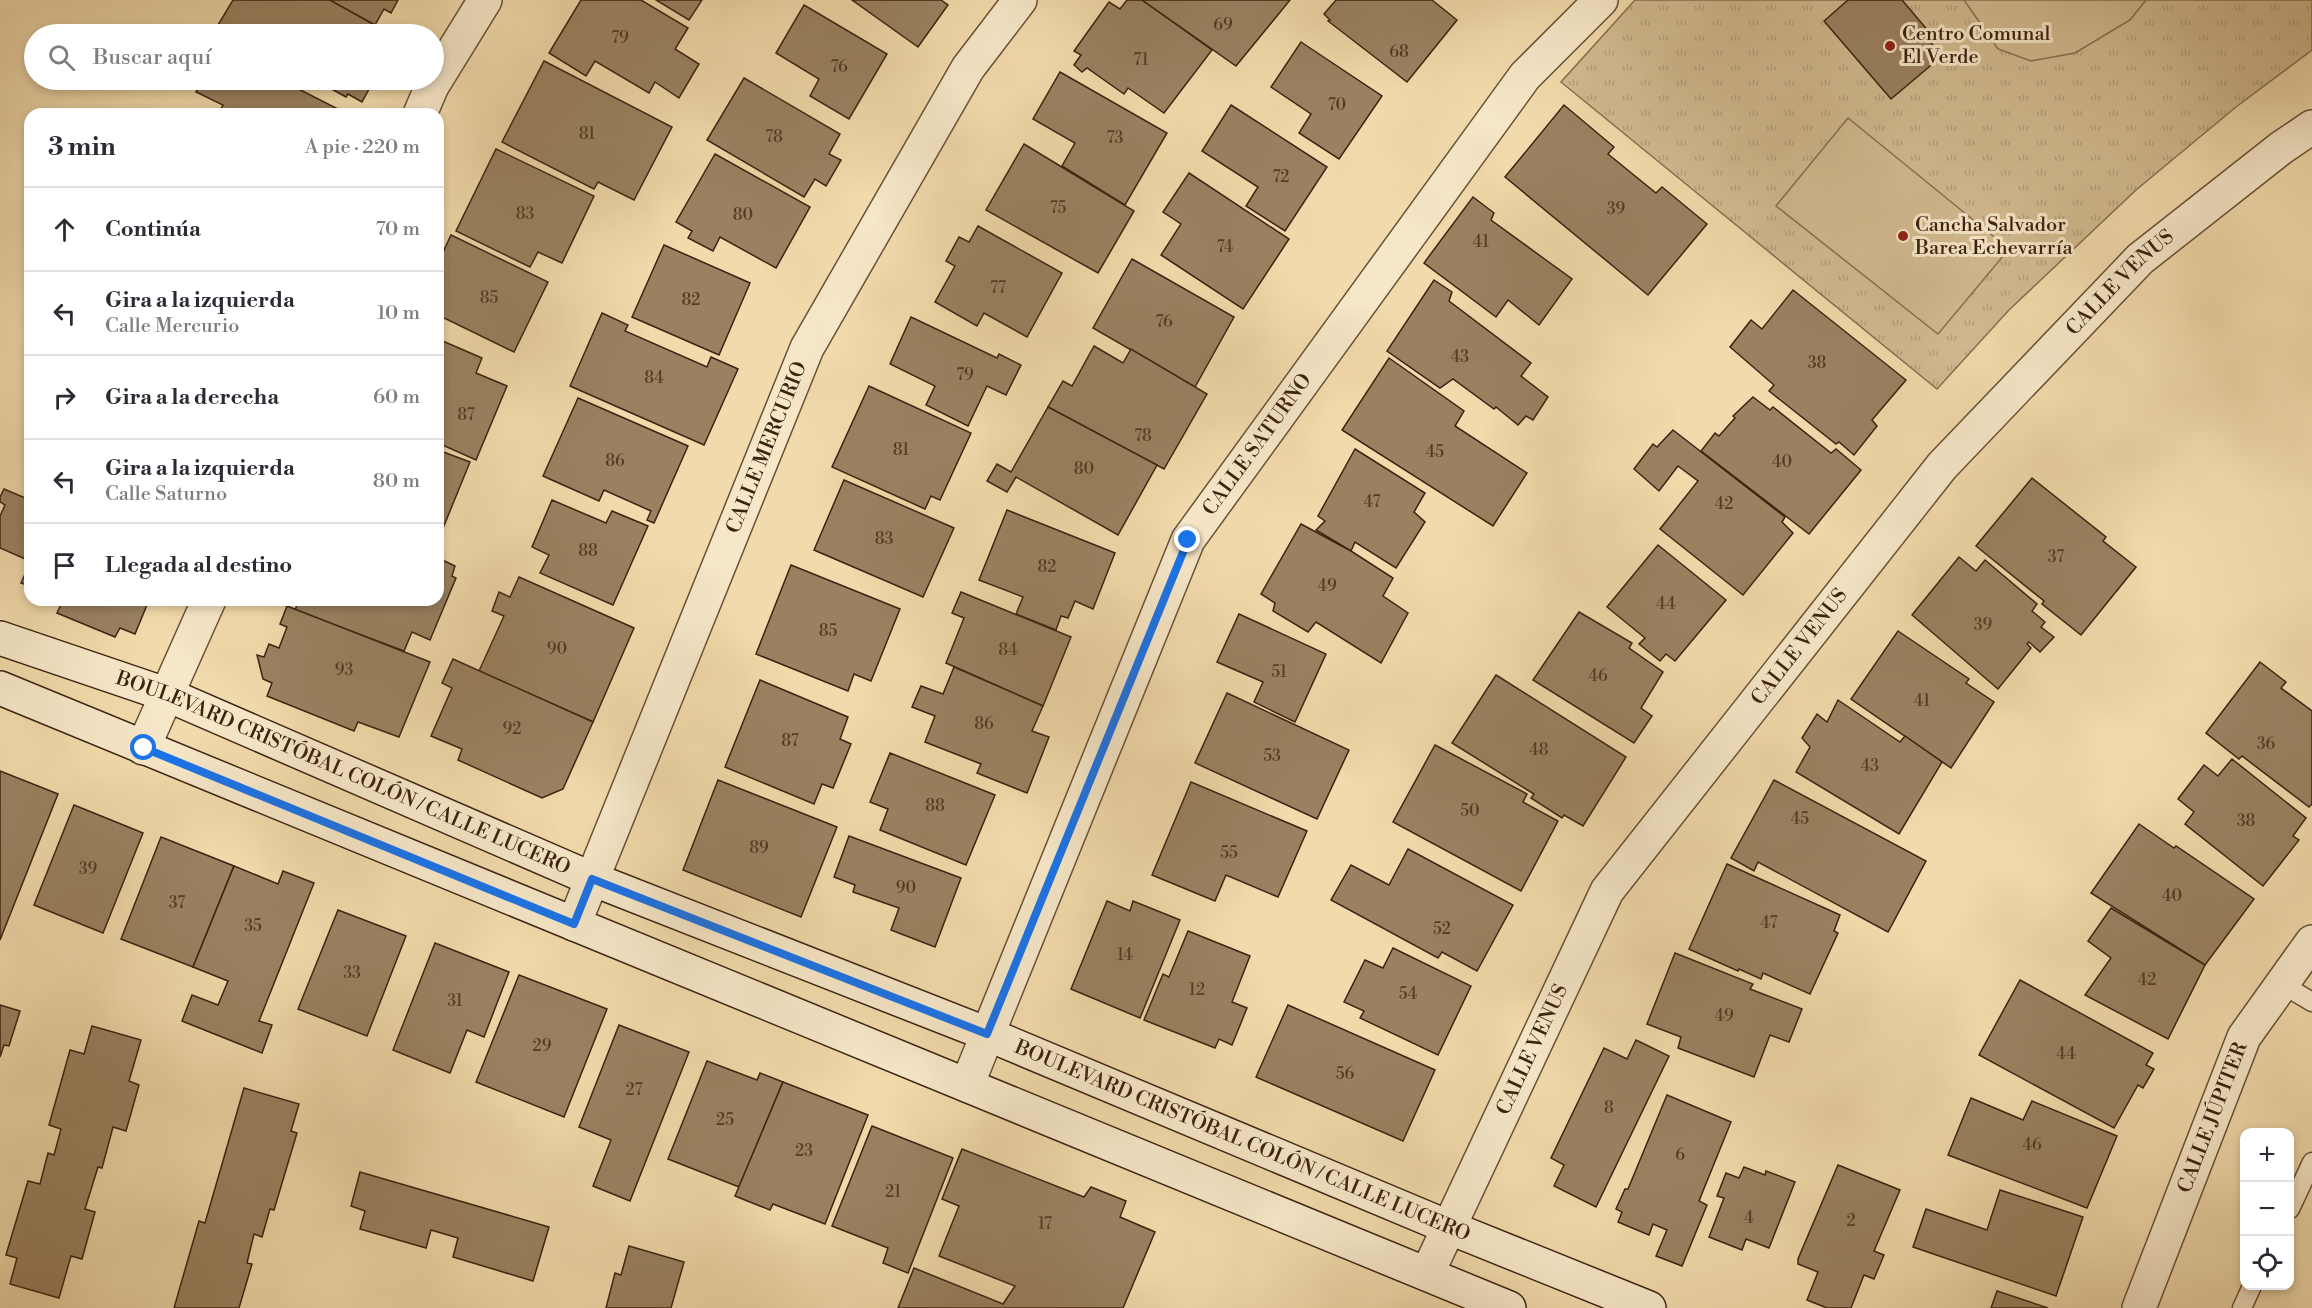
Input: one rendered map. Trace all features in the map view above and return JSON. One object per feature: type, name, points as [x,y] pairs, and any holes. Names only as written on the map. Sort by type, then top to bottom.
[{"type":"street","points":[[444,67],[485,0]]},
{"type":"street","name":"CALLE MERCURIO","points":[[574,924],[807,348],[968,68],[1020,0]]},
{"type":"street","name":"CALLE SATURNO","points":[[967,1085],[1188,540],[1525,76],[1601,0]]},
{"type":"street","points":[[423,108],[430,90]]},
{"type":"street","name":"CALLE VENUS","points":[[1427,1274],[1607,891],[1942,466],[2140,259],[2281,148],[2312,127]]},
{"type":"street","points":[[144,748],[206,606]]},
{"type":"street","name":"BOULEVARD CRISTÓBAL COLÓN / CALLE LUCERO","points":[[0,638],[168,694],[592,879],[987,1034],[1448,1227],[1649,1308]]},
{"type":"street","points":[[0,688],[1509,1308]]},
{"type":"street","name":"CALLE JÚPITER","points":[[2139,1308],[2244,1037],[2312,942]]},
{"type":"lane","points":[[2282,984],[2312,1002]]},
{"type":"lane","points":[[2294,1199],[2312,1162]]},
{"type":"lane","points":[[2242,1308],[2251,1290]]},
{"type":"green space","points":[[1635,0],[2312,0],[2312,50],[2236,107],[2136,190],[2009,310],[1937,389],[1561,82]]},
{"type":"green space","points":[[1964,0],[2146,0],[2130,20],[2075,53],[2031,61],[1998,49]]},
{"type":"green space","name":"Cancha Salvador Barea Echevarría","points":[[1848,118],[2009,249],[1938,334],[1776,206]]},
{"type":"building","points":[[233,0],[330,0],[373,24],[219,24]]},
{"type":"building","points":[[330,0],[398,0],[391,13],[384,9],[376,24]]},
{"type":"building","points":[[581,0],[641,0],[688,28],[675,49],[699,64],[679,98],[655,82],[649,93],[595,61],[586,76],[549,53]]},
{"type":"building","points":[[656,0],[702,0],[689,20]]},
{"type":"building","points":[[852,0],[941,0],[948,5],[918,47]]},
{"type":"building","points":[[1127,0],[1142,0],[1212,50],[1164,113],[1128,88],[1124,94],[1087,68],[1082,72],[1074,65],[1081,55],[1074,51],[1109,2],[1120,9]]},
{"type":"building","points":[[1142,0],[1290,0],[1236,66]]},
{"type":"building","points":[[1336,0],[1432,0],[1457,20],[1407,82],[1328,21],[1330,20],[1324,14]]},
{"type":"building","name":"Centro Comunal El Verde","points":[[1848,0],[1902,0],[1930,33],[1926,37],[1942,56],[1891,99],[1824,21]]},
{"type":"building","points":[[804,5],[887,54],[849,119],[810,96],[819,79],[776,53]]},
{"type":"building","points":[[1301,42],[1382,96],[1339,159],[1299,133],[1311,114],[1271,87]]},
{"type":"building","points":[[544,61],[672,127],[634,200],[598,182],[594,189],[502,142]]},
{"type":"building","points":[[1060,72],[1167,133],[1125,205],[1062,166],[1075,143],[1033,119]]},
{"type":"building","points":[[744,78],[840,134],[829,154],[841,160],[826,186],[815,179],[804,197],[707,140]]},
{"type":"building","points":[[197,90],[301,90],[336,108],[221,108],[223,105],[196,92]]},
{"type":"building","points":[[333,90],[369,90],[362,102],[348,94],[346,97]]},
{"type":"building","points":[[1231,105],[1327,167],[1285,231],[1246,206],[1258,187],[1202,151]]},
{"type":"building","points":[[1564,105],[1614,147],[1608,154],[1656,193],[1662,187],[1707,224],[1648,295],[1505,177]]},
{"type":"building","points":[[1024,144],[1134,211],[1098,273],[986,210]]},
{"type":"building","points":[[496,149],[594,196],[562,263],[538,252],[530,267],[456,231]]},
{"type":"building","points":[[715,154],[810,207],[776,268],[720,237],[713,251],[688,238],[692,231],[676,222]]},
{"type":"building","points":[[1189,173],[1289,239],[1243,309],[1161,255],[1181,224],[1163,212]]},
{"type":"building","points":[[1473,197],[1494,213],[1491,220],[1572,279],[1539,325],[1508,300],[1496,317],[1424,263]]},
{"type":"building","points":[[978,226],[1062,273],[1027,337],[984,313],[977,326],[935,302],[955,266],[946,261],[959,237],[969,242]]},
{"type":"building","points":[[451,235],[548,282],[514,352],[444,318],[444,250]]},
{"type":"building","points":[[664,245],[750,283],[719,355],[632,317]]},
{"type":"building","points":[[1132,259],[1234,317],[1195,387],[1093,328]]},
{"type":"building","points":[[1434,280],[1452,292],[1449,301],[1531,363],[1521,376],[1548,397],[1533,420],[1526,416],[1518,425],[1496,407],[1494,409],[1453,379],[1440,388],[1387,351]]},
{"type":"building","points":[[1793,290],[1906,380],[1872,420],[1877,426],[1854,455],[1839,442],[1836,444],[1769,391],[1774,385],[1730,347],[1751,320],[1762,329]]},
{"type":"building","points":[[602,313],[628,325],[625,331],[707,367],[711,357],[738,369],[704,445],[570,386]]},
{"type":"building","points":[[911,317],[997,358],[999,354],[1021,365],[1006,395],[987,386],[968,426],[926,405],[935,386],[890,364]]},
{"type":"building","points":[[444,342],[482,358],[476,373],[507,386],[476,460],[444,446]]},
{"type":"building","points":[[1094,346],[1123,363],[1131,349],[1207,394],[1164,469],[1048,407],[1063,381],[1072,386]]},
{"type":"building","points":[[1389,358],[1464,411],[1455,426],[1527,473],[1493,526],[1342,430]]},
{"type":"building","points":[[869,386],[971,433],[940,500],[931,496],[925,509],[832,467]]},
{"type":"building","points":[[1753,397],[1770,410],[1773,407],[1831,453],[1836,449],[1861,470],[1809,534],[1701,451],[1715,433],[1719,436],[1735,418],[1733,416]]},
{"type":"building","points":[[578,398],[688,446],[654,523],[647,520],[651,511],[604,490],[599,501],[543,476]]},
{"type":"building","points":[[1048,407],[1157,465],[1118,535],[1016,477],[1007,492],[987,481],[997,464],[1011,472]]},
{"type":"building","points":[[1673,430],[1785,517],[1782,522],[1793,533],[1743,595],[1660,529],[1698,481],[1678,466],[1659,491],[1634,469],[1653,444],[1657,447]]},
{"type":"building","points":[[1355,449],[1425,493],[1414,512],[1425,522],[1396,568],[1355,542],[1351,551],[1316,530],[1325,521],[1318,516]]},
{"type":"building","points":[[444,452],[470,462],[444,526]]},
{"type":"building","points":[[2032,478],[2106,537],[2103,541],[2136,567],[2081,635],[2042,604],[2044,601],[1976,546]]},
{"type":"building","points":[[844,480],[954,528],[923,597],[814,550]]},
{"type":"building","points":[[4,489],[24,497],[24,558],[0,548],[0,516],[5,505],[0,502]]},
{"type":"building","points":[[552,500],[606,523],[612,511],[648,526],[613,605],[540,573],[549,555],[532,547]]},
{"type":"building","points":[[1007,510],[1115,553],[1093,609],[1075,601],[1068,618],[1061,616],[1056,630],[1016,614],[1023,597],[979,580]]},
{"type":"building","points":[[1301,524],[1351,551],[1393,578],[1383,596],[1408,613],[1381,663],[1316,622],[1308,632],[1273,611],[1275,603],[1261,594]]},
{"type":"building","points":[[1658,545],[1726,600],[1675,661],[1666,654],[1660,661],[1639,644],[1645,638],[1607,607]]},
{"type":"building","points":[[1959,557],[1976,571],[1985,560],[2037,604],[2032,611],[2045,622],[2041,627],[2054,637],[2040,652],[2029,642],[2027,644],[2031,648],[1998,689],[1912,615]]},
{"type":"building","points":[[444,561],[455,566],[452,576],[456,578],[430,640],[412,632],[404,651],[295,610],[297,606],[444,606]]},
{"type":"building","points":[[791,565],[900,609],[871,681],[854,674],[848,691],[756,654]]},
{"type":"building","points":[[519,577],[634,628],[593,722],[479,671],[504,616],[492,611],[499,592],[510,597]]},
{"type":"building","points":[[961,592],[1071,637],[1043,706],[946,663],[964,618],[952,613]]},
{"type":"building","points":[[60,606],[147,606],[135,634],[120,628],[115,637],[57,613]]},
{"type":"building","points":[[287,606],[430,662],[399,737],[358,722],[354,731],[267,696],[272,683],[263,679],[257,655],[264,657],[269,644],[279,648],[287,627],[280,624]]},
{"type":"building","points":[[1579,612],[1632,643],[1629,648],[1663,672],[1641,708],[1652,716],[1634,743],[1533,680]]},
{"type":"building","points":[[1239,614],[1326,654],[1295,722],[1254,702],[1263,682],[1217,662]]},
{"type":"building","points":[[1898,631],[1969,679],[1966,683],[1994,702],[1951,768],[1851,699]]},
{"type":"building","points":[[453,659],[593,722],[563,789],[542,798],[458,760],[462,749],[431,736],[452,688],[442,683]]},
{"type":"building","points":[[2260,662],[2286,682],[2281,688],[2312,711],[2312,804],[2309,807],[2242,756],[2239,759],[2206,733]]},
{"type":"building","points":[[954,667],[1043,706],[1032,731],[1049,737],[1027,793],[977,773],[981,764],[925,742],[935,716],[912,707],[921,686],[943,694]]},
{"type":"building","points":[[1496,675],[1626,757],[1583,826],[1564,815],[1562,818],[1531,798],[1534,794],[1452,743]]},
{"type":"building","points":[[760,680],[848,717],[840,739],[851,744],[833,788],[822,784],[814,804],[725,767]]},
{"type":"building","points":[[1227,693],[1349,750],[1317,819],[1195,763]]},
{"type":"building","points":[[1838,700],[1900,742],[1905,736],[1942,762],[1899,834],[1796,772],[1810,747],[1802,738],[1817,714],[1827,722]]},
{"type":"building","points":[[1435,745],[1527,794],[1523,802],[1558,821],[1521,891],[1393,822]]},
{"type":"building","points":[[890,753],[995,795],[966,865],[880,830],[888,809],[870,802]]},
{"type":"building","points":[[2232,759],[2306,818],[2293,836],[2299,840],[2263,886],[2185,824],[2194,812],[2178,799],[2204,765],[2218,776]]},
{"type":"building","points":[[0,771],[58,794],[0,940]]},
{"type":"building","points":[[718,780],[837,827],[801,917],[683,870]]},
{"type":"building","points":[[1774,780],[1926,861],[1888,932],[1758,862],[1754,871],[1731,858]]},
{"type":"building","points":[[1191,782],[1307,831],[1278,897],[1226,875],[1215,901],[1152,875]]},
{"type":"building","points":[[74,805],[143,833],[103,933],[34,905]]},
{"type":"building","points":[[2139,824],[2254,899],[2205,965],[2091,893]]},
{"type":"building","points":[[849,836],[961,878],[935,947],[891,930],[899,908],[853,892],[855,885],[834,877]]},
{"type":"building","points":[[161,837],[234,866],[193,967],[121,939]]},
{"type":"building","points":[[1408,849],[1513,905],[1477,971],[1442,952],[1438,958],[1331,900],[1351,865],[1389,885]]},
{"type":"building","points":[[1727,864],[1840,915],[1834,931],[1838,933],[1810,994],[1763,973],[1761,979],[1739,969],[1738,971],[1689,949]]},
{"type":"building","points":[[234,866],[278,884],[283,871],[314,883],[259,1021],[272,1025],[262,1053],[182,1021],[192,995],[218,1005],[228,981],[193,967]]},
{"type":"building","points":[[1107,901],[1130,911],[1133,901],[1180,920],[1140,1018],[1071,989]]},
{"type":"building","points":[[2111,908],[2205,965],[2168,1039],[2085,995],[2111,958],[2088,941]]},
{"type":"building","points":[[338,910],[406,936],[367,1036],[298,1009]]},
{"type":"building","points":[[1188,931],[1250,956],[1232,1002],[1247,1008],[1232,1045],[1219,1039],[1215,1048],[1144,1020],[1163,974],[1169,977]]},
{"type":"building","points":[[435,943],[509,972],[484,1037],[467,1030],[450,1073],[393,1050]]},
{"type":"building","points":[[1393,948],[1471,986],[1438,1055],[1360,1018],[1364,1011],[1344,1002],[1365,960],[1383,968]]},
{"type":"building","points":[[1675,953],[1753,984],[1750,989],[1802,1009],[1789,1042],[1770,1035],[1754,1077],[1678,1048],[1681,1037],[1647,1024]]},
{"type":"building","points":[[519,975],[607,1009],[564,1117],[476,1082]]},
{"type":"building","points":[[2020,980],[2153,1053],[2146,1065],[2154,1069],[2143,1088],[2138,1085],[2114,1128],[1979,1055]]},
{"type":"building","points":[[0,1005],[20,1011],[9,1046],[4,1045],[0,1057]]},
{"type":"building","points":[[1288,1005],[1435,1070],[1403,1141],[1256,1077]]},
{"type":"building","points":[[619,1025],[689,1052],[630,1201],[593,1186],[611,1140],[579,1127]]},
{"type":"building","points":[[92,1026],[141,1040],[129,1081],[139,1085],[126,1131],[113,1127],[102,1168],[98,1167],[85,1209],[95,1212],[82,1259],[71,1256],[59,1298],[10,1284],[17,1258],[6,1255],[28,1181],[40,1184],[48,1153],[54,1155],[61,1129],[49,1125],[70,1050],[84,1054]]},
{"type":"building","points":[[1636,1040],[1669,1056],[1596,1207],[1554,1186],[1564,1165],[1551,1158],[1604,1048],[1627,1059]]},
{"type":"building","points":[[707,1061],[757,1080],[760,1073],[783,1082],[739,1187],[668,1159]]},
{"type":"building","points":[[783,1082],[868,1115],[825,1224],[773,1204],[770,1210],[735,1196]]},
{"type":"building","points":[[244,1088],[299,1104],[291,1131],[297,1133],[274,1210],[270,1209],[262,1237],[254,1234],[247,1263],[252,1264],[239,1308],[174,1308],[199,1221],[205,1223]]},
{"type":"building","points":[[1667,1095],[1731,1122],[1699,1201],[1707,1205],[1682,1266],[1656,1256],[1667,1230],[1653,1224],[1649,1235],[1618,1222],[1622,1212],[1616,1209],[1625,1189],[1628,1189]]},
{"type":"building","points":[[1971,1098],[2023,1120],[2032,1101],[2117,1136],[2087,1208],[1948,1155]]},
{"type":"building","points":[[872,1126],[953,1158],[908,1273],[883,1263],[888,1248],[832,1226]]},
{"type":"building","points":[[962,1149],[1084,1197],[1091,1187],[1126,1201],[1120,1217],[1155,1232],[1123,1308],[898,1308],[914,1268],[1003,1304],[1015,1286],[939,1256],[959,1206],[942,1199]]},
{"type":"building","points":[[1838,1165],[1900,1190],[1874,1251],[1884,1255],[1874,1279],[1864,1275],[1851,1308],[1827,1308],[1807,1300],[1818,1272],[1798,1264],[1798,1259]]},
{"type":"building","points":[[1744,1167],[1765,1175],[1766,1171],[1795,1182],[1769,1248],[1746,1239],[1742,1250],[1709,1237],[1724,1198],[1717,1196],[1726,1173],[1739,1178]]},
{"type":"building","points":[[360,1172],[549,1227],[533,1281],[453,1257],[458,1238],[431,1230],[426,1248],[360,1229],[365,1211],[351,1206]]},
{"type":"building","points":[[2000,1190],[2083,1217],[2056,1296],[1913,1247],[1926,1209],[1987,1230]]},
{"type":"building","points":[[629,1246],[684,1262],[671,1308],[606,1308],[615,1273],[621,1275]]},
{"type":"building","points":[[1997,1291],[2048,1308],[1991,1308]]},
{"type":"place","name":"Centro Comunal El Verde","points":[[1890,46]]},
{"type":"place","name":"Cancha Salvador Barea Echevarría","points":[[1903,236]]},
{"type":"route","points":[[144,748],[574,924],[592,879],[987,1034],[1188,540]]}]
